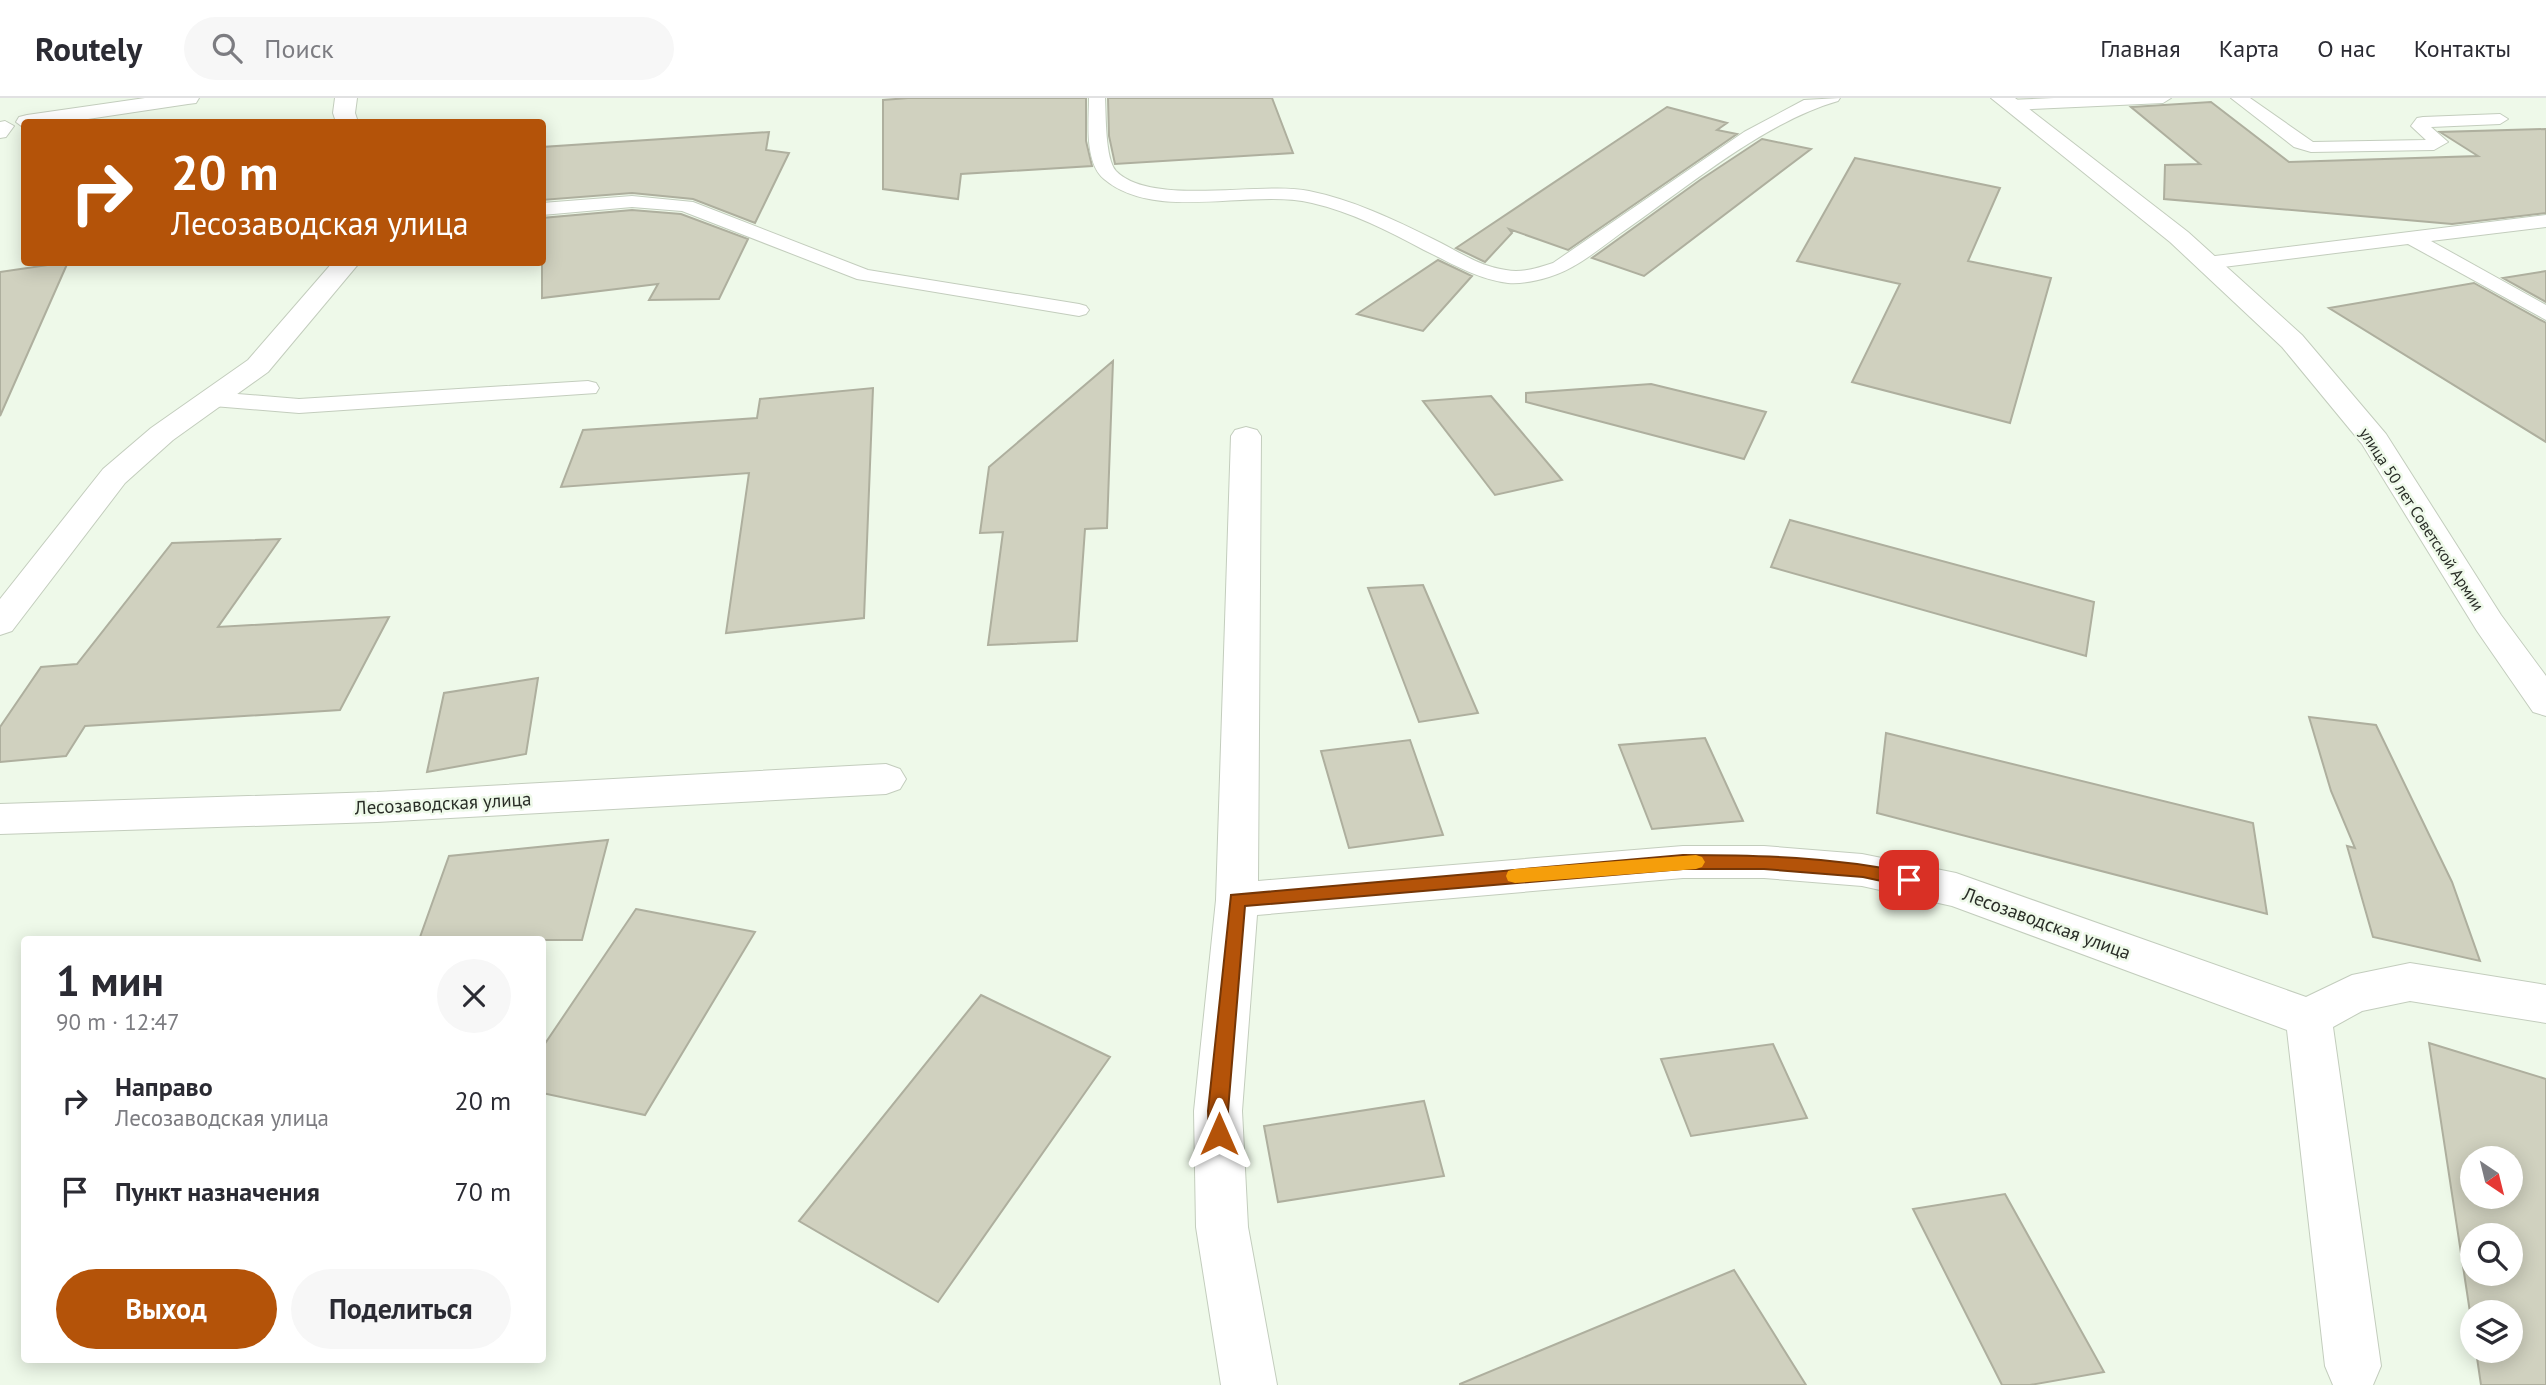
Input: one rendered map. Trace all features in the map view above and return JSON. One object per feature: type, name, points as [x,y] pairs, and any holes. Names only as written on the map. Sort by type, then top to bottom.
[{"type":"street","points":[[55,119],[188,98]]},
{"type":"street","points":[[346,98],[346,119]]},
{"type":"street","name":"улица 50 лет Советской Армии","points":[[2006,101],[2179,237],[2291,341],[2375,440],[2489,623],[2546,703]]},
{"type":"street","points":[[0,623],[114,476],[162,434],[258,366],[344,266]]},
{"type":"street","points":[[1246,436],[1237,900],[1218,1111],[1222,1227],[1249,1385]]},
{"type":"street","name":"Лесозаводская улица","points":[[0,818],[377,807],[886,779]]},
{"type":"street","name":"Лесозаводская улица","points":[[1237,900],[1683,862],[1764,862],[1863,870],[1956,890],[2309,1018]]},
{"type":"street","points":[[2353,1366],[2309,1018],[2352,994],[2410,982],[2546,1004]]},
{"type":"lane","points":[[1097,98],[1102,158],[1107,174],[1125,185],[1155,195],[1294,195],[1335,203],[1371,216],[1472,267],[1505,277],[1531,276],[1560,267],[1750,136],[1810,104],[1832,98]]},
{"type":"lane","points":[[2006,101],[2163,98]]},
{"type":"lane","points":[[2239,98],[2300,143],[2325,149],[2434,145],[2439,142],[2420,126],[2423,121],[2507,125],[2480,105]]},
{"type":"lane","points":[[546,209],[629,202],[663,202],[686,206],[864,275],[1079,310]]},
{"type":"lane","points":[[2207,263],[2546,220]]},
{"type":"lane","points":[[2410,237],[2546,314]]},
{"type":"lane","points":[[213,399],[299,406],[587,388]]},
{"type":"building","points":[[1086,98],[1086,141],[1092,166],[961,174],[958,199],[883,189],[883,100]]},
{"type":"building","points":[[1108,98],[1272,98],[1293,153],[1115,164],[1109,136]]},
{"type":"building","points":[[2211,102],[2289,162],[2478,156],[2440,132],[2546,129],[2546,213],[2452,224],[2164,199],[2165,165],[2200,164],[2131,107]]},
{"type":"building","points":[[1667,107],[1727,123],[1717,130],[1737,134],[1568,250],[1509,229],[1512,233],[1485,262],[1456,248]]},
{"type":"building","points":[[769,132],[766,150],[789,153],[755,223],[693,199],[632,193],[546,200],[546,147]]},
{"type":"building","points":[[1762,139],[1811,149],[1644,276],[1592,258],[1700,180]]},
{"type":"building","points":[[1855,158],[2000,188],[1968,261],[2051,278],[2010,423],[1852,382],[1900,284],[1797,261]]},
{"type":"building","points":[[632,210],[681,214],[748,239],[719,299],[649,300],[658,284],[542,298],[542,266],[546,266],[546,218]]},
{"type":"building","points":[[1438,260],[1472,276],[1423,331],[1357,314]]},
{"type":"building","points":[[41,266],[66,266],[0,416],[0,272]]},
{"type":"building","points":[[2546,271],[2546,302],[2503,278]]},
{"type":"building","points":[[2474,283],[2546,323],[2546,442],[2329,308]]},
{"type":"building","points":[[1113,361],[1107,528],[1085,529],[1077,641],[988,645],[1003,532],[980,533],[989,467]]},
{"type":"building","points":[[1651,384],[1766,412],[1744,459],[1526,402],[1526,393]]},
{"type":"building","points":[[873,388],[864,618],[726,633],[749,473],[561,487],[583,430],[757,418],[760,399]]},
{"type":"building","points":[[1491,396],[1562,480],[1495,495],[1423,401]]},
{"type":"building","points":[[1790,520],[2094,602],[2086,656],[1771,567]]},
{"type":"building","points":[[280,539],[218,627],[389,617],[340,710],[85,726],[66,756],[0,762],[0,727],[41,667],[77,664],[172,543]]},
{"type":"building","points":[[1423,585],[1478,713],[1419,722],[1368,588]]},
{"type":"building","points":[[538,678],[526,754],[427,772],[444,693]]},
{"type":"building","points":[[2309,717],[2376,725],[2452,882],[2480,961],[2373,937],[2347,846],[2355,848],[2331,791]]},
{"type":"building","points":[[1886,733],[2253,823],[2267,914],[1877,813]]},
{"type":"building","points":[[1705,738],[1743,821],[1652,829],[1619,745]]},
{"type":"building","points":[[1410,740],[1443,835],[1349,848],[1321,751]]},
{"type":"building","points":[[608,840],[582,940],[546,940],[546,936],[420,936],[449,856]]},
{"type":"building","points":[[636,909],[755,932],[645,1115],[546,1094],[546,1042]]},
{"type":"building","points":[[981,995],[1110,1057],[938,1302],[799,1221]]},
{"type":"building","points":[[2429,1043],[2546,1079],[2546,1385],[2481,1385],[2478,1363],[2523,1363],[2523,1300],[2468,1300],[2466,1286],[2523,1286],[2523,1223],[2460,1223],[2460,1247]]},
{"type":"building","points":[[1773,1044],[1807,1118],[1691,1136],[1661,1059]]},
{"type":"building","points":[[1424,1101],[1444,1176],[1278,1202],[1264,1126]]},
{"type":"building","points":[[2005,1194],[2104,1372],[2030,1385],[2002,1385],[1913,1209]]},
{"type":"building","points":[[1734,1270],[1806,1385],[1460,1385],[1460,1384]]},
{"type":"slow traffic","points":[[1515,876],[1696,862]]},
{"type":"route","points":[[1219,1134],[1218,1111],[1237,900],[1683,862],[1764,862],[1863,870],[1909,880]]}]
